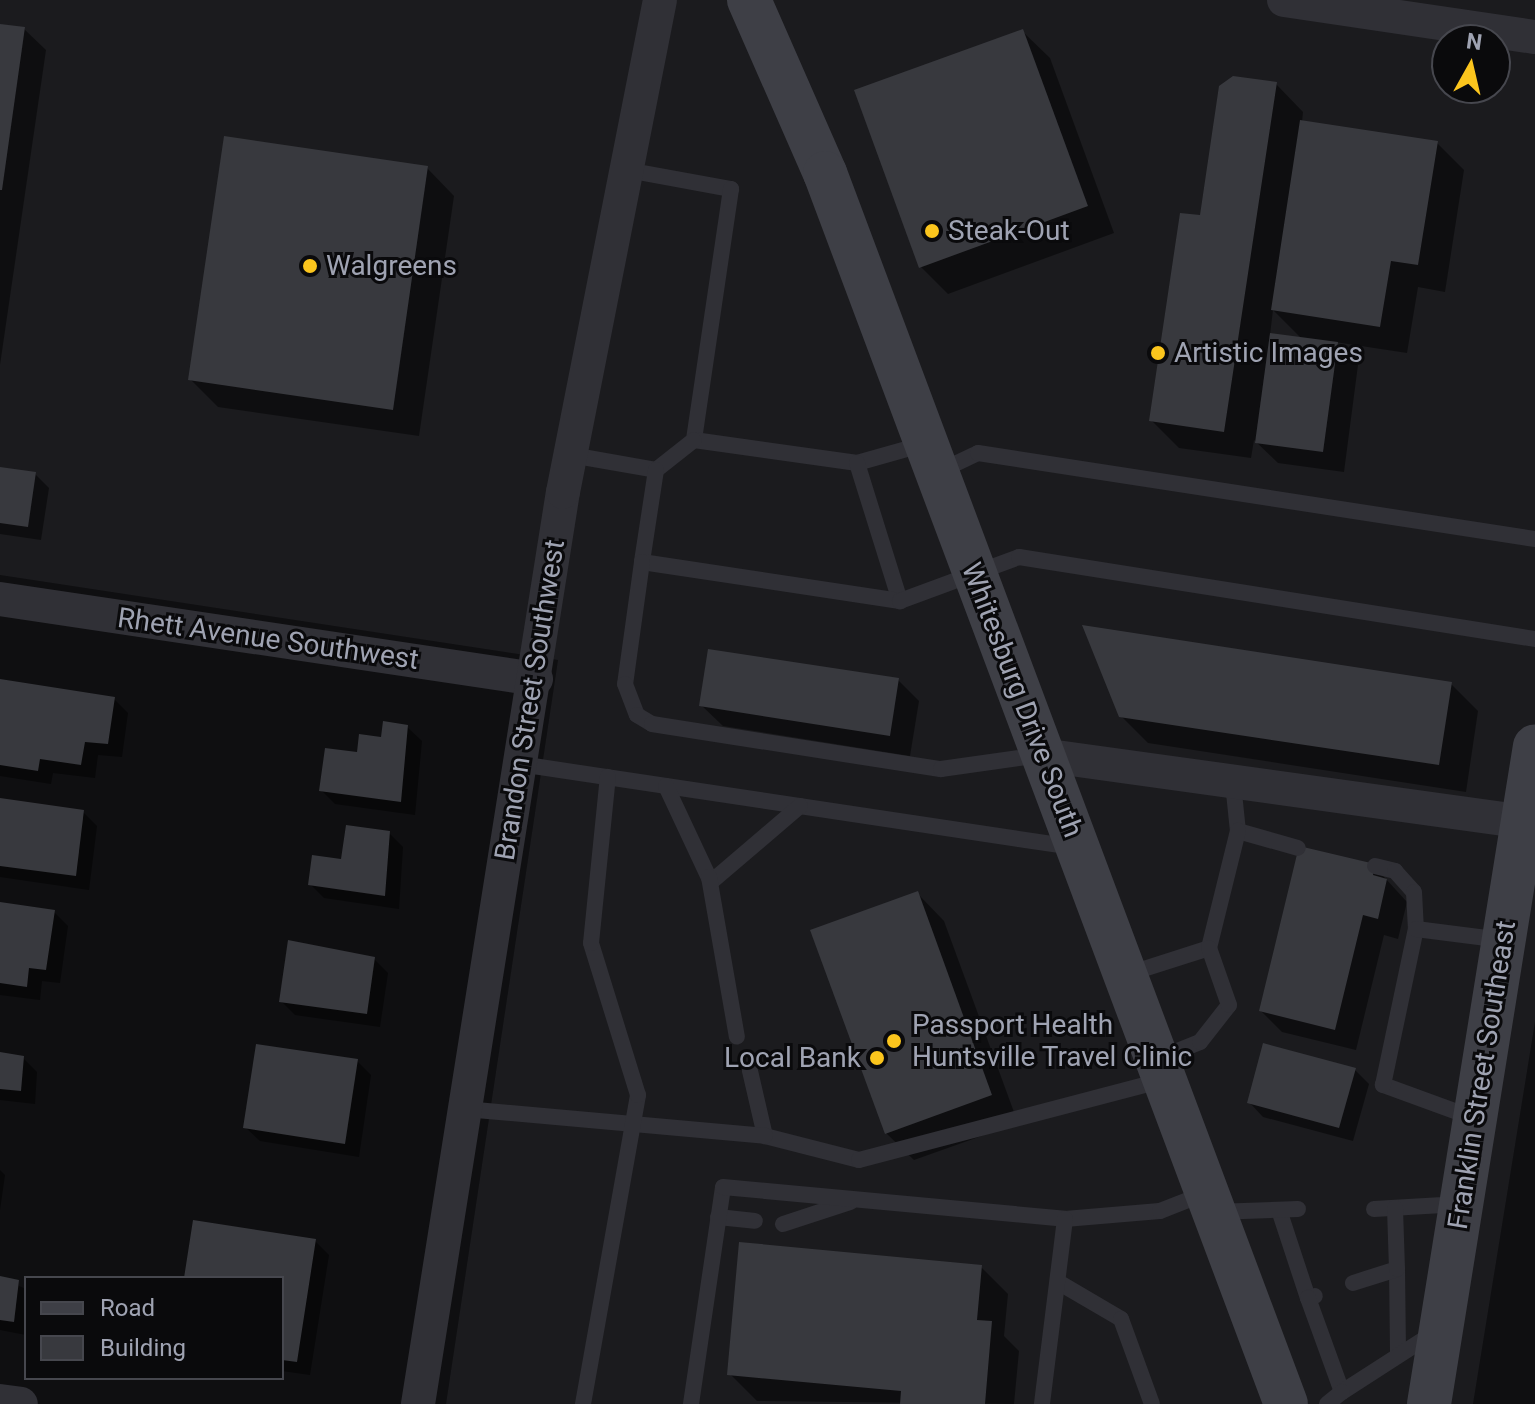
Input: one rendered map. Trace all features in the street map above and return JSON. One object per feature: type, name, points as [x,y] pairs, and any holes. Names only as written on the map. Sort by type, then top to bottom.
[{"type":"main road","name":"Whitesburg Drive South","points":[[749,0],[825,173],[1286,1404]]},
{"type":"main road","name":"Franklin Street Southeast","points":[[1429,1404],[1504,941],[1529,822],[1535,746]]},
{"type":"street","name":"Brandon Street Southwest","points":[[418,1404],[571,455],[660,0]]},
{"type":"street","points":[[1284,0],[1535,37]]},
{"type":"street","name":"Rhett Avenue Southwest","points":[[0,599],[536,679]]},
{"type":"street","points":[[1042,755],[1529,822]]},
{"type":"street","points":[[0,1401],[21,1404]]},
{"type":"lane","points":[[627,170],[731,189],[694,440],[656,470],[625,684],[637,715],[652,724],[941,769],[1042,755]]},
{"type":"lane","points":[[694,440],[857,463],[978,453],[1535,539]]},
{"type":"lane","points":[[571,455],[656,470]]},
{"type":"lane","points":[[857,463],[900,601]]},
{"type":"lane","points":[[642,562],[900,601],[1019,557],[1535,639]]},
{"type":"lane","points":[[520,764],[1078,848]]},
{"type":"lane","points":[[583,1404],[638,1095],[591,943],[608,777]]},
{"type":"lane","points":[[465,1109],[765,1136],[859,1160],[1160,1070],[1200,1042],[1229,1005],[1209,948],[1238,831],[1233,783]]},
{"type":"lane","points":[[666,786],[711,882],[800,806]]},
{"type":"lane","points":[[1238,831],[1298,848]]},
{"type":"lane","points":[[1375,866],[1395,871],[1414,892],[1416,929],[1383,1085],[1475,1119]]},
{"type":"lane","points":[[709,877],[737,1037]]},
{"type":"lane","points":[[1416,929],[1504,941]]},
{"type":"lane","points":[[1124,975],[1209,948]]},
{"type":"lane","points":[[750,1071],[765,1136]]},
{"type":"lane","points":[[691,1404],[723,1187],[1065,1219],[1160,1211],[1209,1202],[1279,1210],[1298,1209]]},
{"type":"lane","points":[[783,1224],[859,1199]]},
{"type":"lane","points":[[1374,1209],[1461,1204]]},
{"type":"lane","points":[[1395,1208],[1398,1352]]},
{"type":"lane","points":[[1279,1210],[1312,1297],[1342,1392]]},
{"type":"lane","points":[[718,1217],[755,1221]]},
{"type":"lane","points":[[1042,1404],[1065,1219]]},
{"type":"lane","points":[[1353,1283],[1397,1269]]},
{"type":"lane","points":[[1058,1282],[1121,1319],[1152,1404]]},
{"type":"lane","points":[[1327,1404],[1398,1352],[1441,1329]]},
{"type":"shaded area","points":[[0,0],[1535,0],[1535,1022],[1473,1404],[446,1404],[558,660],[0,575]]},
{"type":"building","points":[[0,24],[25,27],[2,190],[0,190]]},
{"type":"building","points":[[1023,29],[1088,206],[919,268],[854,90]]},
{"type":"building","points":[[1233,76],[1277,82],[1224,432],[1149,421],[1180,213],[1200,215],[1219,86]]},
{"type":"building","points":[[1300,120],[1438,141],[1418,265],[1391,261],[1380,327],[1271,310]]},
{"type":"building","points":[[224,136],[428,166],[393,410],[188,380]]},
{"type":"building","points":[[1270,333],[1338,342],[1323,452],[1255,443]]},
{"type":"building","points":[[0,467],[36,472],[28,527],[0,523]]},
{"type":"building","points":[[1082,625],[1452,682],[1439,765],[1119,717]]},
{"type":"building","points":[[708,649],[899,678],[890,736],[699,706]]},
{"type":"building","points":[[0,679],[115,697],[108,744],[85,742],[81,765],[40,759],[38,771],[0,765]]},
{"type":"building","points":[[383,721],[408,725],[401,802],[319,791],[325,748],[357,752],[359,734],[381,737]]},
{"type":"building","points":[[0,798],[84,810],[76,876],[0,866]]},
{"type":"building","points":[[346,825],[390,831],[385,896],[308,885],[312,855],[341,859]]},
{"type":"building","points":[[1299,846],[1375,864],[1373,875],[1387,879],[1378,919],[1363,915],[1335,1030],[1259,1011]]},
{"type":"building","points":[[918,891],[992,1095],[885,1134],[810,930]]},
{"type":"building","points":[[0,902],[55,910],[46,970],[29,968],[27,987],[0,983]]},
{"type":"building","points":[[288,940],[375,957],[367,1014],[279,1002]]},
{"type":"building","points":[[1263,1043],[1356,1068],[1339,1128],[1247,1103]]},
{"type":"building","points":[[256,1044],[358,1059],[345,1144],[243,1128]]},
{"type":"building","points":[[0,1052],[24,1056],[21,1091],[0,1089]]},
{"type":"building","points":[[193,1220],[316,1239],[297,1362],[284,1360],[284,1276],[184,1276]]},
{"type":"building","points":[[739,1242],[982,1265],[977,1320],[992,1321],[985,1404],[900,1404],[901,1391],[727,1375]]},
{"type":"building","points":[[0,1276],[19,1280],[14,1322],[0,1320]]},
{"type":"place","name":"Steak-Out","points":[[932,231]]},
{"type":"place","name":"Walgreens","points":[[310,266]]},
{"type":"place","name":"Artistic Images","points":[[1158,353]]},
{"type":"place","name":"Passport Health Huntsville Travel Clinic","points":[[894,1041]]},
{"type":"place","name":"Local Bank","points":[[877,1058]]}]
